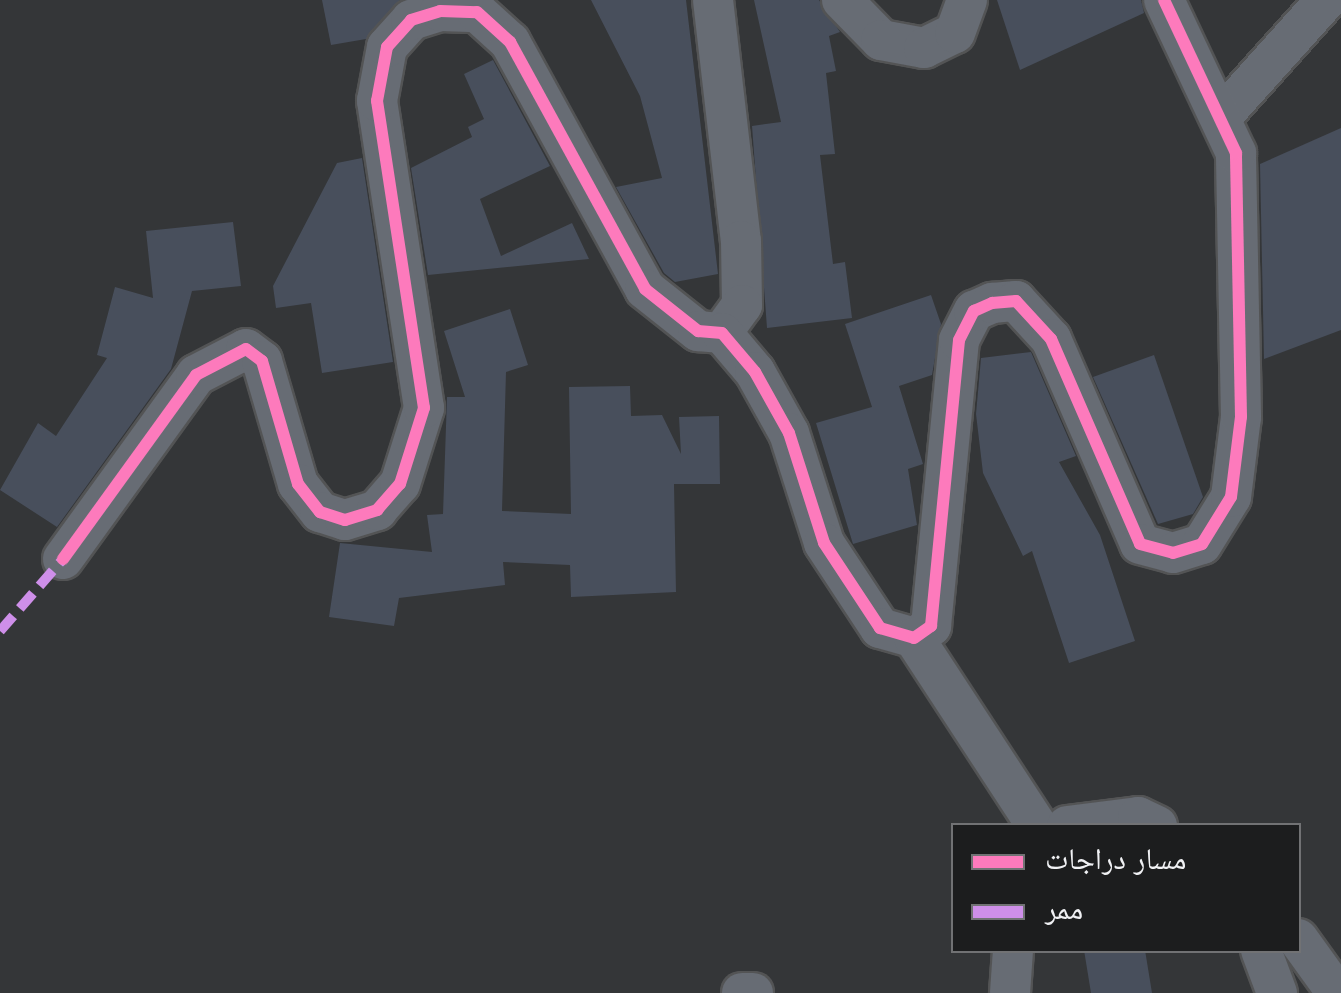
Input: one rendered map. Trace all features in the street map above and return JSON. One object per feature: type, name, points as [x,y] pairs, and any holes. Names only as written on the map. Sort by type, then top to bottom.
[{"type":"street","points":[[712,0],[741,241],[742,305],[722,332]]},
{"type":"street","points":[[842,0],[881,40],[924,48],[955,33],[967,0]]},
{"type":"street","points":[[914,638],[931,626],[959,340],[974,311],[1016,301],[1051,339],[1140,544],[1173,553],[1216,532],[1232,497],[1241,417],[1236,153],[1222,116],[1164,0]]},
{"type":"street","points":[[1222,116],[1326,0]]},
{"type":"street","points":[[63,559],[196,375],[246,349],[262,361],[298,484],[320,512],[345,520],[377,510],[400,484],[424,408],[378,100],[387,47],[411,20],[477,12],[510,42],[645,289],[698,331],[722,332]]},
{"type":"street","points":[[722,332],[789,433],[824,543],[856,596],[880,628],[914,638],[1035,823]]},
{"type":"street","points":[[1090,823],[1138,817],[1151,823]]},
{"type":"street","points":[[1301,943],[1337,993]]},
{"type":"street","points":[[1010,993],[1012,953]]},
{"type":"street","points":[[1261,953],[1277,993]]},
{"type":"street","points":[[742,993],[753,993]]},
{"type":"building","points":[[322,0],[400,0],[366,39],[331,45]]},
{"type":"building","points":[[591,0],[686,0],[718,274],[675,282],[664,273],[616,187],[662,178],[640,96]]},
{"type":"building","points":[[754,0],[819,0],[840,32],[829,36],[836,71],[826,73],[835,154],[820,155],[833,264],[845,262],[852,318],[767,328],[752,126],[781,122]]},
{"type":"building","points":[[997,0],[1141,0],[1144,13],[1020,70]]},
{"type":"building","points":[[493,60],[550,166],[480,199],[501,256],[572,223],[589,259],[428,275],[411,168],[472,137],[468,127],[484,119],[464,74]]},
{"type":"building","points":[[1341,128],[1341,330],[1264,359],[1260,164]]},
{"type":"building","points":[[362,158],[393,362],[322,373],[311,303],[276,308],[273,286],[337,163]]},
{"type":"building","points":[[233,222],[241,286],[192,291],[171,369],[57,527],[0,490],[38,423],[56,436],[107,358],[97,355],[115,287],[153,298],[146,231]]},
{"type":"building","points":[[931,295],[941,324],[932,375],[899,386],[923,464],[908,469],[917,525],[853,544],[816,423],[872,407],[845,324]]},
{"type":"building","points":[[510,309],[528,365],[506,372],[502,511],[571,514],[569,387],[630,386],[631,416],[662,415],[681,454],[679,417],[719,416],[720,484],[674,484],[676,592],[571,597],[570,565],[503,562],[505,585],[399,598],[394,626],[329,617],[340,543],[432,552],[427,515],[443,514],[447,397],[465,397],[444,331]]},
{"type":"building","points":[[1031,352],[1076,456],[1059,462],[1100,535],[1135,641],[1069,663],[1032,551],[1023,556],[983,473],[976,414],[981,358]]},
{"type":"building","points":[[1154,355],[1203,497],[1193,514],[1158,524],[1093,377]]},
{"type":"building","points":[[1084,953],[1145,953],[1152,993],[1091,993]]},
{"type":"marked path","points":[[0,631],[63,559]]},
{"type":"cycle path","points":[[63,559],[196,375],[246,349],[262,361],[298,484],[320,512],[345,520],[377,510],[400,484],[424,408],[377,101],[387,47],[411,20],[440,11],[477,12],[510,42],[645,289],[698,331],[722,333],[755,372],[789,433],[824,543],[880,628],[914,638],[931,626],[959,340],[974,311],[992,303],[1016,301],[1051,339],[1140,544],[1173,553],[1202,544],[1231,497],[1241,417],[1236,153],[1164,0]]}]
